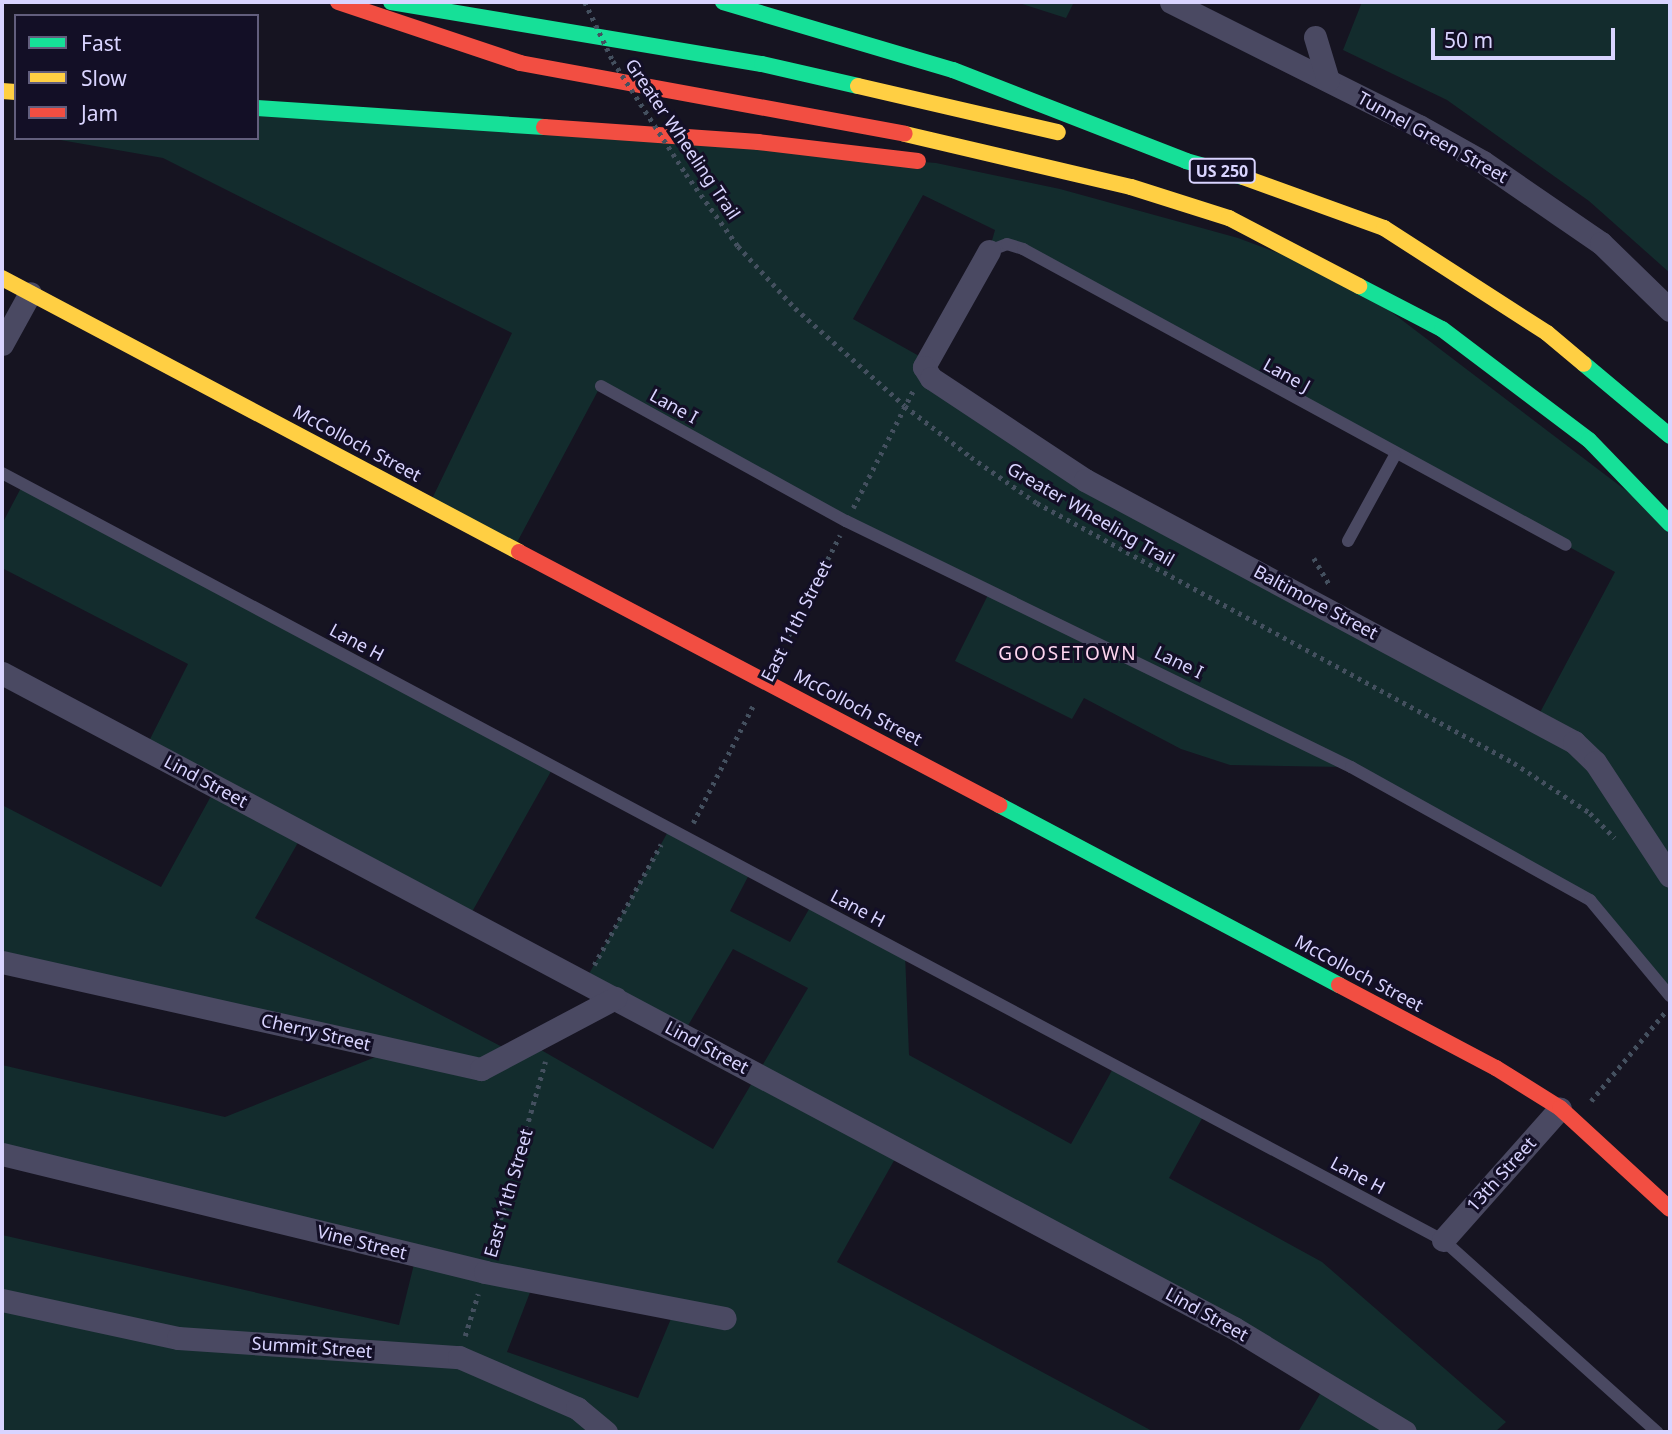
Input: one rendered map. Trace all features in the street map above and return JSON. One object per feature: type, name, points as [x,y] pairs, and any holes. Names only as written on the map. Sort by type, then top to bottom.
[{"type":"main road","points":[[338,2],[459,46],[558,72],[810,114],[1131,187],[1229,218],[1442,329],[1589,440],[1670,524]]},
{"type":"main road","points":[[391,2],[762,64],[1186,161]]},
{"type":"main road","name":"US 250","points":[[723,2],[953,70],[1186,161],[1283,188],[1384,228],[1547,333],[1670,436]]},
{"type":"main road","points":[[259,108],[758,142],[936,163]]},
{"type":"main road","points":[[1186,223],[1348,279]]},
{"type":"main road","name":"McColloch Street","points":[[2,278],[1496,1068],[1567,1114],[1670,1209]]},
{"type":"street","name":"Tunnel Green Street","points":[[1171,2],[1419,125],[1547,202],[1601,243],[1670,310]]},
{"type":"street","points":[[1315,37],[1328,80]]},
{"type":"street","name":"Baltimore Street","points":[[989,251],[924,368],[931,378],[995,425],[1085,480],[1574,742],[1595,762],[1670,876]]},
{"type":"street","points":[[2,344],[30,293]]},
{"type":"street","name":"Lind Street","points":[[2,673],[1234,1328],[1405,1432]]},
{"type":"street","name":"Cherry Street","points":[[2,962],[481,1069],[615,998]]},
{"type":"street","name":"13th Street","points":[[1443,1240],[1567,1114]]},
{"type":"street","name":"Vine Street","points":[[2,1154],[485,1272],[725,1318]]},
{"type":"street","name":"Summit Street","points":[[2,1300],[178,1338],[459,1357],[577,1408],[606,1432]]},
{"type":"lane","name":"Lane J","points":[[989,251],[1007,244],[1023,249],[1395,455],[1566,545]]},
{"type":"lane","name":"Lane I","points":[[601,386],[846,521],[1237,709],[1590,900],[1670,996]]},
{"type":"lane","points":[[1348,541],[1395,455]]},
{"type":"lane","name":"Lane H","points":[[2,472],[1443,1240],[1657,1432]]},
{"type":"path","name":"Greater Wheeling Trail","points":[[585,2],[613,61],[686,174],[738,246],[795,308],[905,406],[1037,503],[1514,763],[1590,813],[1619,842]]},
{"type":"path","name":"East 11th Street","points":[[687,836],[905,406]]},
{"type":"path","points":[[1314,558],[1335,594]]},
{"type":"path","points":[[585,981],[670,828]]},
{"type":"path","points":[[1567,1114],[1670,1005]]},
{"type":"path","name":"East 11th Street","points":[[459,1357],[554,1028]]},
{"type":"green space","points":[[1016,2],[1074,2],[1066,18]]},
{"type":"green space","points":[[1362,2],[1670,2],[1670,273],[1589,201],[1447,100],[1343,50]]},
{"type":"green space","points":[[259,108],[936,163],[1060,189],[1238,238],[1348,279],[1670,524],[1670,996],[1590,900],[1344,767],[1230,765],[1181,749],[1084,698],[1072,719],[955,661],[990,591],[600,387],[514,548],[430,503],[512,333],[163,158],[60,140],[259,140]],"holes":[[[923,195],[995,230],[989,251],[1023,249],[1615,572],[1536,720],[950,392],[928,361],[853,319]]]},
{"type":"green space","points":[[23,484],[554,766],[468,919],[304,832],[255,918],[512,1052],[529,1043],[713,1149],[808,988],[733,949],[683,1034],[585,981],[670,828],[751,871],[730,911],[790,942],[812,904],[905,953],[909,1055],[1071,1144],[1115,1065],[1205,1113],[1169,1178],[1322,1262],[1506,1422],[1495,1432],[1298,1432],[1327,1382],[900,1150],[837,1262],[1154,1432],[2,1432],[2,1235],[399,1325],[416,1256],[2,1154],[2,1065],[225,1117],[393,1050],[2,962],[2,805],[161,887],[216,787],[145,749],[188,664],[2,568],[2,524]],"holes":[[[534,1282],[675,1309],[638,1398],[507,1352]]]},
{"type":"traffic: fast","points":[[391,2],[762,64],[858,86]]},
{"type":"traffic: fast","points":[[723,2],[953,70],[1186,161],[1243,177]]},
{"type":"traffic: fast","points":[[259,108],[544,127]]},
{"type":"traffic: fast","points":[[1359,286],[1442,329],[1589,440],[1670,524]]},
{"type":"traffic: fast","points":[[1584,364],[1670,436]]},
{"type":"traffic: fast","points":[[999,805],[1339,985]]},
{"type":"traffic: slow","points":[[858,86],[1058,132]]},
{"type":"traffic: slow","points":[[2,91],[14,92]]},
{"type":"traffic: slow","points":[[905,134],[1131,187],[1229,218],[1359,286]]},
{"type":"traffic: slow","points":[[1243,177],[1384,228],[1547,333],[1584,364]]},
{"type":"traffic: slow","points":[[2,278],[519,552]]},
{"type":"traffic: jam","points":[[338,2],[520,63],[905,134]]},
{"type":"traffic: jam","points":[[544,127],[758,142],[918,161]]},
{"type":"traffic: jam","points":[[519,552],[999,805]]},
{"type":"traffic: jam","points":[[1339,985],[1496,1068],[1560,1108],[1670,1209]]},
{"type":"district","name":"GOOSETOWN","points":[[1068,654]]}]
